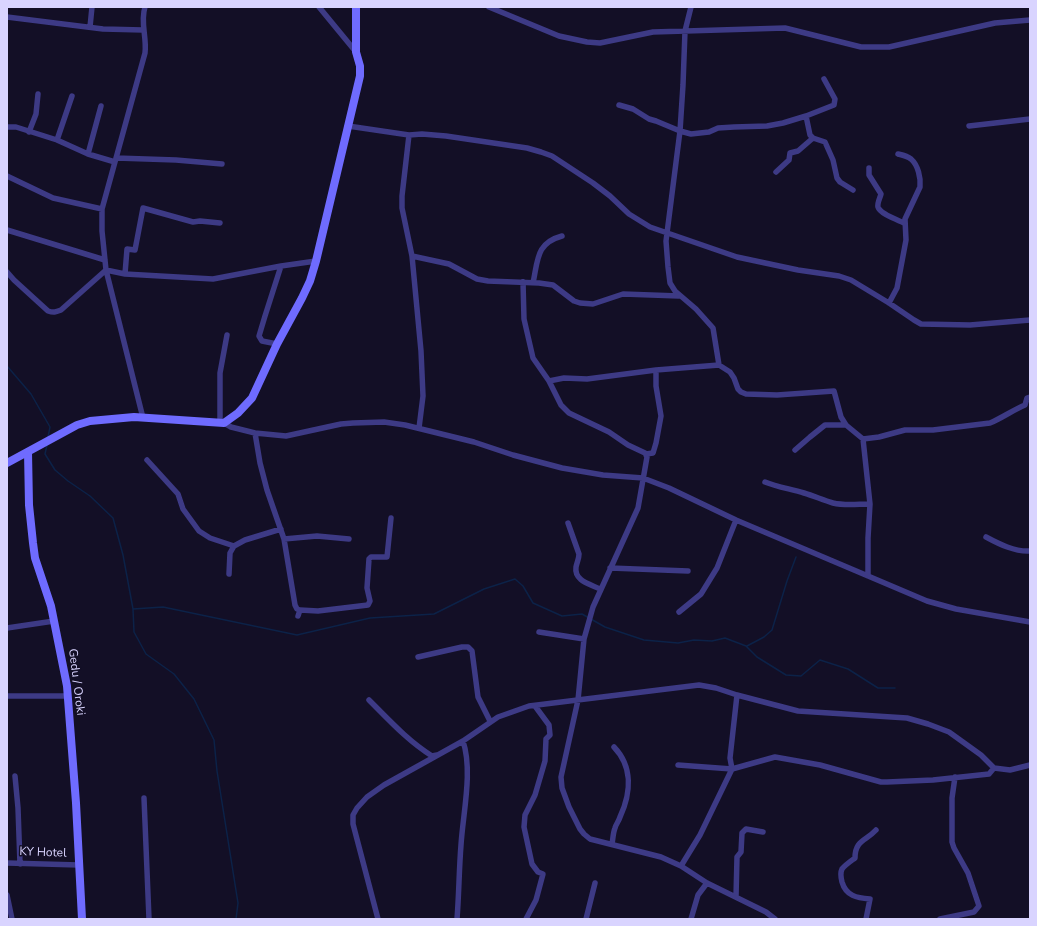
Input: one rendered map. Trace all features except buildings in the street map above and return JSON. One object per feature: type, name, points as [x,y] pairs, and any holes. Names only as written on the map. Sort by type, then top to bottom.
[{"type":"main road","points":[[7,463],[77,425],[90,421],[143,418],[222,423],[238,413],[252,398],[277,344],[310,281],[316,261],[360,76],[360,66],[356,52],[356,7]]},
{"type":"main road","name":"Gedu / Oroki","points":[[28,452],[29,505],[35,558],[51,606],[67,686],[76,803],[82,919]]},
{"type":"street","points":[[90,27],[92,7]]},
{"type":"street","points":[[143,418],[106,270],[102,209],[145,53],[146,48],[142,21],[144,7]]},
{"type":"street","points":[[319,7],[356,52]]},
{"type":"street","points":[[489,7],[559,36],[587,42],[600,43],[653,32],[785,28],[861,47],[889,47],[995,23],[1030,20]]},
{"type":"street","points":[[691,7],[685,30],[680,131],[666,246],[670,283],[679,296],[696,309],[713,328],[719,365]]},
{"type":"street","points":[[7,17],[103,29],[143,30]]},
{"type":"street","points":[[619,105],[633,110],[649,119],[691,134],[734,126],[766,126],[783,123],[806,116],[831,106],[836,102],[824,79]]},
{"type":"street","points":[[29,132],[36,114],[38,94]]},
{"type":"street","points":[[57,140],[72,96]]},
{"type":"street","points":[[88,154],[101,106]]},
{"type":"street","points":[[806,116],[808,132],[813,138],[825,142],[833,160],[837,178],[840,182],[853,190]]},
{"type":"street","points":[[969,126],[1030,119]]},
{"type":"street","points":[[348,126],[409,135],[422,134],[446,136],[527,148],[541,152],[552,156],[593,183],[634,218],[650,227],[737,257],[851,280],[890,303],[921,324],[970,325],[1030,320]]},
{"type":"street","points":[[7,127],[16,127],[57,140],[88,154],[115,160],[176,160],[222,164]]},
{"type":"street","points":[[409,135],[402,208],[412,256],[423,378],[423,396],[419,428]]},
{"type":"street","points":[[776,172],[789,160],[790,153],[798,151],[813,138]]},
{"type":"street","points":[[890,303],[897,288],[906,240],[904,223],[906,214],[920,187],[920,179],[912,160],[898,154]]},
{"type":"street","points":[[869,168],[869,175],[880,194],[878,205],[880,209],[886,214],[904,223]]},
{"type":"street","points":[[7,176],[53,198],[102,209]]},
{"type":"street","points":[[125,274],[127,249],[136,250],[143,208],[193,222],[200,221],[220,223]]},
{"type":"street","points":[[7,230],[105,260]]},
{"type":"street","points":[[533,283],[541,249],[548,241],[562,236]]},
{"type":"street","points":[[412,256],[449,264],[477,279],[553,285],[574,300],[587,303],[600,302],[623,294],[679,296]]},
{"type":"street","points":[[106,270],[125,274],[214,279],[316,261]]},
{"type":"street","points":[[277,344],[262,341],[259,336],[282,266]]},
{"type":"street","points":[[7,272],[48,311],[56,312],[62,310],[106,270]]},
{"type":"street","points":[[523,282],[524,319],[533,358],[549,381],[561,405],[569,413],[609,432],[628,445],[646,454],[653,453],[661,416],[656,386],[656,370]]},
{"type":"street","points":[[227,335],[220,373],[222,423],[232,427],[255,433],[286,436],[341,424],[384,422],[419,428],[474,442],[513,455],[562,468],[603,475],[643,478],[669,488],[736,520],[927,601],[956,609],[1030,622]]},
{"type":"street","points":[[549,381],[559,378],[587,379],[656,370],[719,365],[730,372],[738,389],[746,394],[777,395],[834,391],[841,417],[846,425],[864,439],[879,437],[905,430],[933,430],[990,423],[1025,405],[1027,398],[1030,397]]},
{"type":"street","points":[[795,450],[825,425],[846,425]]},
{"type":"street","points":[[255,433],[260,463],[267,490],[284,539],[295,605],[299,613],[368,605],[370,601],[367,588],[368,559],[371,557],[387,557],[390,538],[390,518]]},
{"type":"street","points":[[864,439],[870,504],[868,576]]},
{"type":"street","points":[[646,454],[647,459],[638,508],[600,589],[593,607],[584,640],[578,700],[562,777],[562,788],[569,807],[580,828],[590,839],[661,857],[681,866],[706,883],[766,912],[775,919]]},
{"type":"street","points":[[146,460],[178,494],[183,509],[199,530],[210,538],[234,546]]},
{"type":"street","points":[[765,482],[777,487],[787,488],[834,503],[844,505],[870,504]]},
{"type":"street","points":[[679,612],[701,594],[713,575],[736,520]]},
{"type":"street","points":[[568,523],[579,554],[579,560],[576,565],[576,574],[580,580],[600,589]]},
{"type":"street","points":[[229,574],[230,553],[234,546],[245,540],[281,529]]},
{"type":"street","points":[[284,539],[317,536],[349,539]]},
{"type":"street","points":[[986,537],[1010,548],[1030,551]]},
{"type":"street","points":[[610,568],[688,571]]},
{"type":"street","points":[[7,628],[54,621]]},
{"type":"street","points":[[538,632],[584,640]]},
{"type":"street","points":[[418,657],[468,647],[472,651],[478,697],[490,721]]},
{"type":"street","points":[[378,919],[353,824],[353,815],[357,808],[367,797],[384,785],[463,741],[490,721],[528,706],[699,685],[716,688],[798,711],[907,718],[916,720],[949,732],[981,755],[994,768],[1010,770],[1030,764]]},
{"type":"street","points":[[681,866],[700,835],[732,769],[730,758],[737,695]]},
{"type":"street","points":[[7,696],[67,696]]},
{"type":"street","points":[[369,700],[420,748],[432,756],[440,754]]},
{"type":"street","points":[[526,919],[536,900],[543,874],[538,872],[532,864],[524,827],[525,815],[535,795],[545,761],[546,739],[550,735],[550,725],[535,706]]},
{"type":"street","points":[[457,919],[467,776],[467,751],[463,741]]},
{"type":"street","points":[[612,844],[615,828],[626,800],[628,782],[627,766],[619,752],[614,747]]},
{"type":"street","points":[[678,765],[732,769],[775,757],[820,765],[881,782],[933,780],[989,774],[994,768]]},
{"type":"street","points":[[15,776],[20,864]]},
{"type":"street","points":[[940,919],[974,912],[979,906],[968,873],[952,842],[952,798],[955,777]]},
{"type":"street","points":[[142,919],[149,919],[144,798]]},
{"type":"street","points":[[736,897],[737,857],[741,852],[742,833],[746,829],[763,832]]},
{"type":"street","points":[[866,919],[870,899],[856,898],[850,895],[845,889],[841,875],[843,868],[855,858],[855,852],[859,843],[876,830]]},
{"type":"street","name":"KY Hotel","points":[[7,863],[79,865]]},
{"type":"street","points":[[586,919],[594,883]]},
{"type":"street","points":[[691,919],[698,895],[706,883]]},
{"type":"street","points":[[7,895],[12,919]]},
{"type":"waterway","points":[[7,366],[31,394],[50,427],[48,437]]},
{"type":"waterway","points":[[47,445],[45,454],[55,470],[90,496],[113,518],[123,555],[133,609],[134,632],[146,654],[174,674],[194,699],[214,740],[217,771],[238,903],[236,919]]},
{"type":"waterway","points":[[747,646],[764,637],[772,630],[796,557]]},
{"type":"waterway","points":[[133,609],[163,607],[297,635],[370,618],[434,614],[484,589],[515,579],[523,586],[533,603],[562,616],[582,614],[605,627],[644,640],[678,643],[694,640],[712,641],[725,638],[746,646],[757,657],[786,675],[801,676],[820,660],[848,669],[878,688],[895,688]]}]
